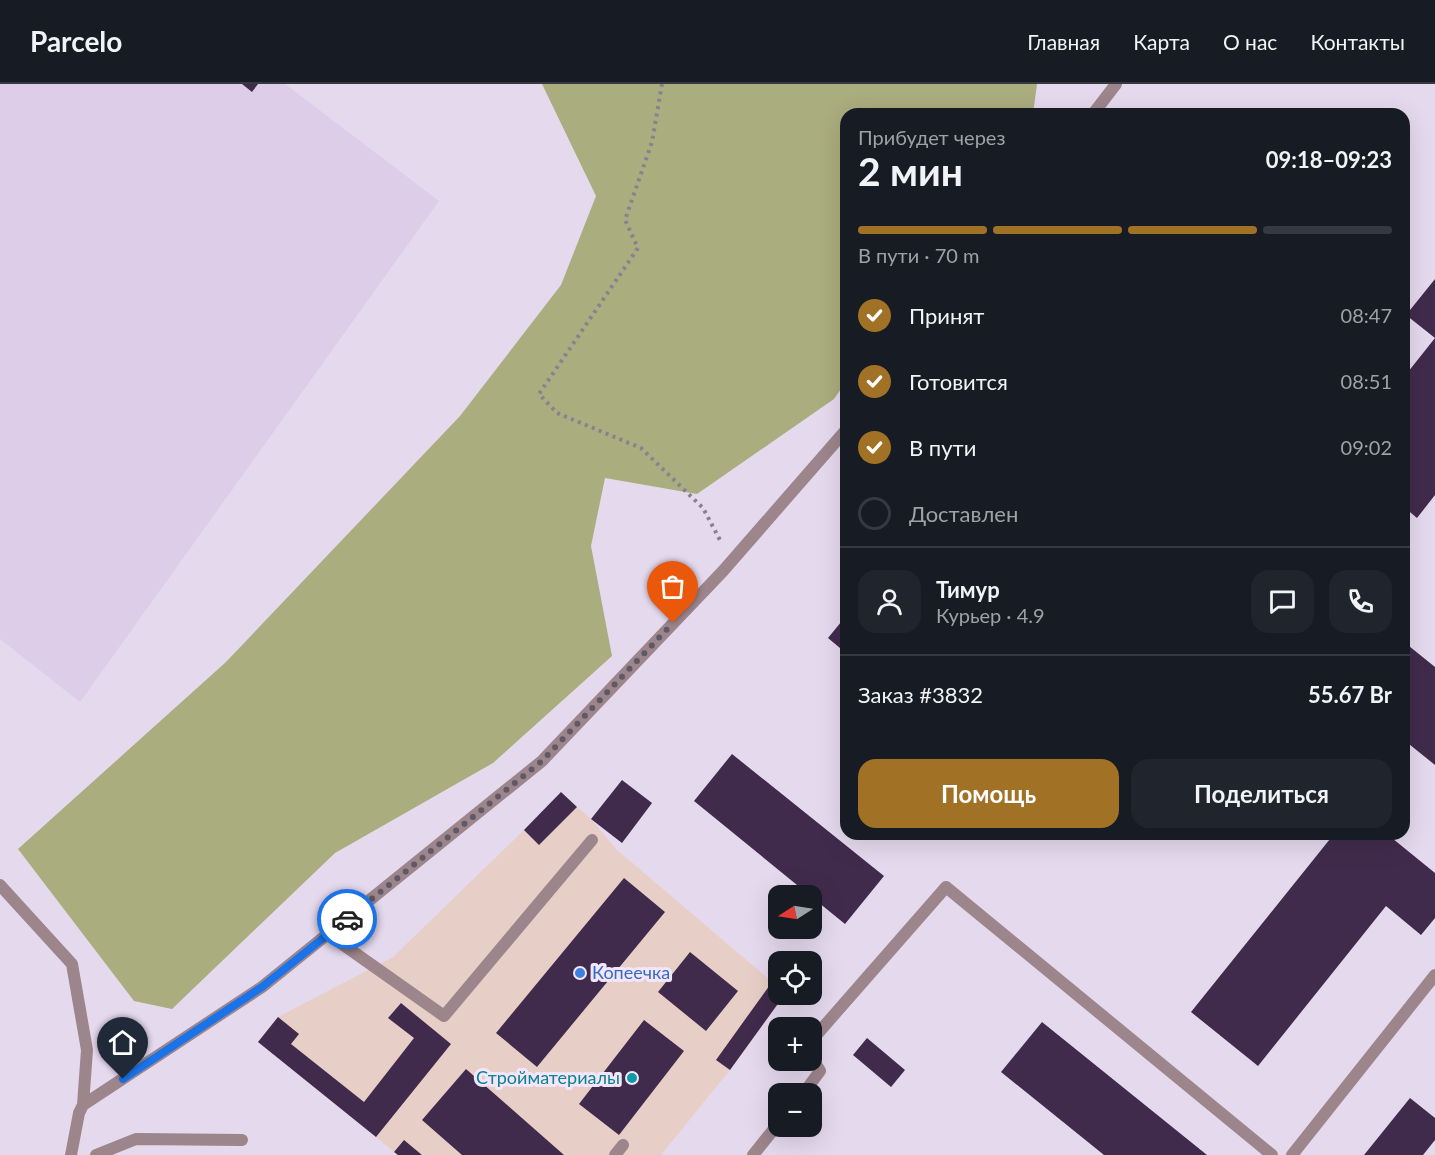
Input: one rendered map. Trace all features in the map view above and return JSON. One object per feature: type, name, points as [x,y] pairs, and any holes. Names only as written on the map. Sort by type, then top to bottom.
[{"type":"lane","points":[[1098,108],[1116,84]]},
{"type":"lane","points":[[83,1105],[262,987],[542,761],[731,562],[840,437]]},
{"type":"lane","points":[[328,934],[444,1016],[592,840]]},
{"type":"lane","points":[[0,885],[72,964],[87,1050],[83,1105],[79,1113],[71,1155]]},
{"type":"lane","points":[[822,1029],[946,887],[1272,1155]]},
{"type":"lane","points":[[1292,1155],[1435,975]]},
{"type":"lane","points":[[753,1155],[768,1136]]},
{"type":"lane","points":[[96,1155],[136,1139],[242,1140]]},
{"type":"path","points":[[662,84],[652,142],[625,220],[638,248],[539,394],[557,413],[641,448],[703,508],[731,562]]},
{"type":"shaded area","points":[[0,84],[285,84],[439,201],[80,702],[0,639]]},
{"type":"shaded area","points":[[577,807],[591,819],[616,849],[768,978],[768,1005],[778,1005],[730,1070],[661,1155],[398,1155],[258,1042],[278,1017],[393,957],[524,830]]},
{"type":"green space","points":[[542,84],[1037,84],[1034,108],[840,108],[840,390],[834,399],[697,494],[605,478],[591,546],[612,656],[493,763],[335,853],[172,1009],[134,1001],[18,849],[226,662],[460,416],[561,285],[596,196]]},
{"type":"building","points":[[242,84],[258,84],[252,92]]},
{"type":"building","points":[[1435,279],[1435,338],[1410,318],[1410,310]]},
{"type":"building","points":[[1435,338],[1435,495],[1417,518],[1410,512],[1410,369]]},
{"type":"building","points":[[840,623],[840,648],[828,638]]},
{"type":"building","points":[[1410,647],[1435,667],[1435,765],[1410,745]]},
{"type":"building","points":[[732,754],[884,876],[845,924],[822,905],[822,885],[797,885],[694,801]]},
{"type":"building","points":[[622,780],[652,803],[622,843],[591,819]]},
{"type":"building","points":[[561,792],[577,807],[539,845],[524,830]]},
{"type":"building","points":[[1329,840],[1394,840],[1435,873],[1435,918],[1421,935],[1386,906],[1258,1066],[1191,1012]]},
{"type":"building","name":"Копеечка","points":[[624,878],[665,912],[537,1067],[496,1033]]},
{"type":"building","points":[[690,952],[738,991],[706,1031],[658,992]]},
{"type":"building","points":[[768,988],[768,1005],[777,1005],[730,1070],[716,1060]]},
{"type":"building","points":[[401,1003],[451,1044],[376,1137],[258,1042],[278,1017],[299,1034],[291,1044],[364,1102],[414,1038],[388,1018]]},
{"type":"building","name":"Стройматериалы","points":[[644,1020],[684,1051],[619,1135],[579,1104]]},
{"type":"building","points":[[1042,1022],[1207,1155],[1104,1155],[1001,1072]]},
{"type":"building","points":[[867,1038],[905,1070],[891,1087],[853,1055]]},
{"type":"building","points":[[466,1069],[564,1155],[462,1155],[422,1120]]},
{"type":"building","points":[[1410,1098],[1435,1118],[1435,1140],[1423,1155],[1364,1155]]},
{"type":"building","points":[[404,1140],[422,1155],[398,1155],[394,1152]]},
{"type":"way so far","points":[[347,919],[542,761],[673,623]]},
{"type":"place","name":"Копеечка","points":[[580,973]]},
{"type":"place","name":"Стройматериалы","points":[[632,1078]]},
{"type":"route","points":[[123,1079],[262,987],[347,919]]}]
